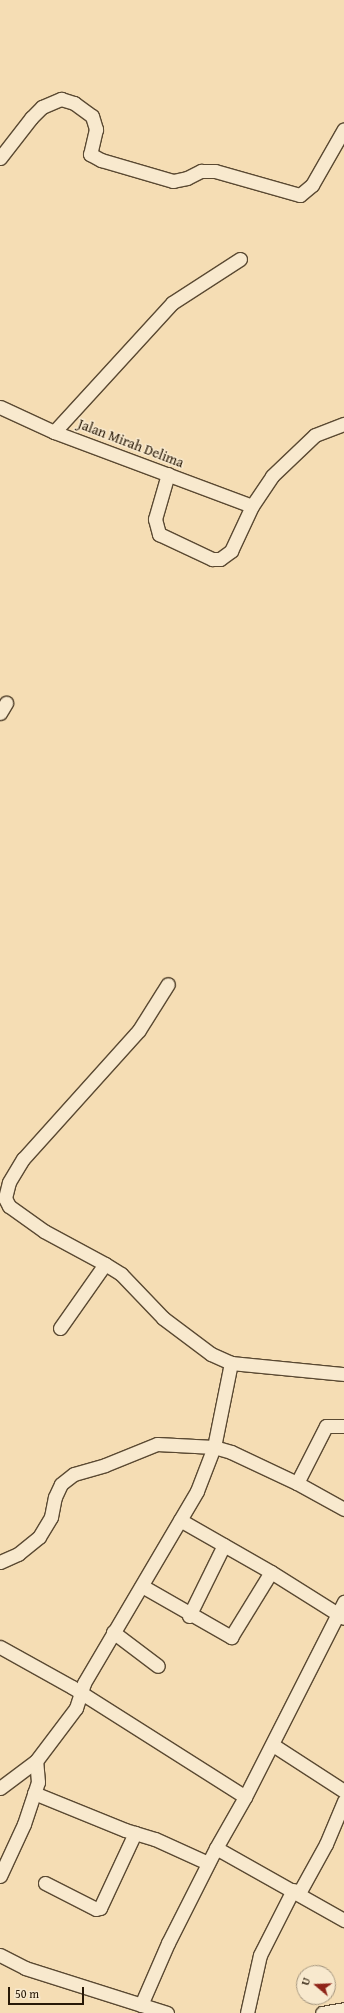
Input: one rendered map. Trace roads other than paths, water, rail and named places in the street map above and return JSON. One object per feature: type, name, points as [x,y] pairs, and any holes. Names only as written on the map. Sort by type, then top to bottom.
[{"type":"street","points":[[0,158],[30,118],[42,107],[61,99],[74,103],[92,116],[96,129],[90,154],[101,160],[173,181],[187,178],[200,171],[216,171],[300,195],[312,185],[344,129]]},
{"type":"street","points":[[54,432],[172,303],[240,259]]},
{"type":"street","name":"Jalan Mirah Delima","points":[[0,407],[54,432],[252,506]]},
{"type":"street","points":[[168,474],[155,519],[159,534],[212,558],[226,556],[231,551],[252,506],[272,476],[295,452],[315,435],[344,424]]},
{"type":"street","points":[[168,984],[139,1030],[23,1159],[9,1182],[5,1198],[9,1206],[44,1231],[121,1274],[163,1318],[211,1354],[231,1363],[344,1374]]},
{"type":"street","points":[[60,1328],[105,1264]]},
{"type":"street","points":[[0,1788],[36,1760],[68,1721],[82,1693],[84,1683],[197,1491],[214,1447],[231,1363]]},
{"type":"street","points":[[297,1483],[326,1426],[344,1426]]},
{"type":"street","points":[[0,1562],[18,1554],[39,1537],[51,1517],[55,1497],[61,1484],[74,1474],[105,1465],[157,1444],[214,1447],[231,1452],[297,1483],[344,1509]]},
{"type":"street","points":[[180,1520],[271,1572],[341,1616]]},
{"type":"street","points":[[189,1616],[224,1545]]},
{"type":"street","points":[[142,1586],[189,1616],[228,1637],[232,1637],[271,1572]]},
{"type":"street","points":[[141,2005],[208,1863],[273,1745],[341,1616],[344,1602]]},
{"type":"street","points":[[114,1632],[158,1666]]},
{"type":"street","points":[[1,1650],[82,1693],[245,1797]]},
{"type":"street","points":[[273,1745],[344,1790]]},
{"type":"street","points":[[0,1876],[24,1824],[34,1793],[39,1769],[36,1760]]},
{"type":"street","points":[[34,1793],[208,1863]]},
{"type":"street","points":[[246,2013],[260,1955],[296,1891],[326,1844],[344,1801]]},
{"type":"street","points":[[45,1883],[96,1909],[100,1908],[135,1833]]},
{"type":"street","points":[[216,1848],[296,1891],[344,1920]]},
{"type":"street","points":[[0,1955],[25,1968],[167,2013]]},
{"type":"street","points":[[322,2013],[344,2009]]}]
